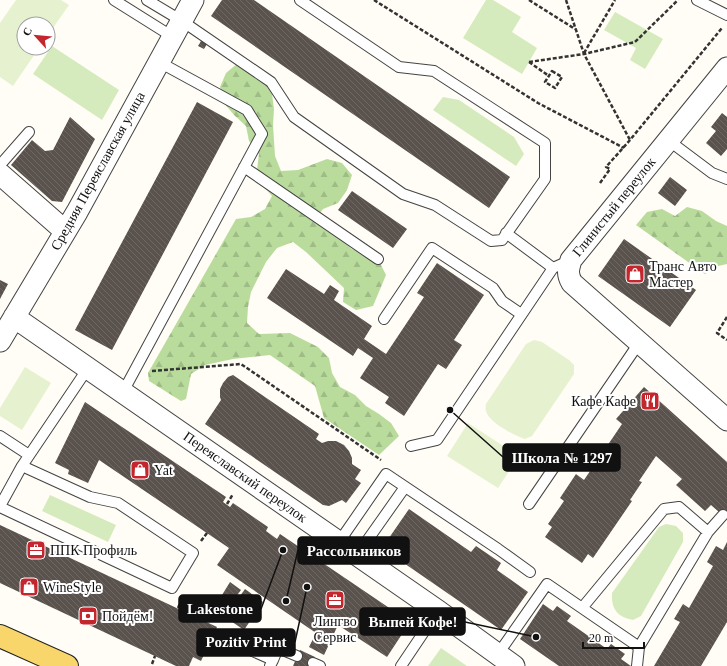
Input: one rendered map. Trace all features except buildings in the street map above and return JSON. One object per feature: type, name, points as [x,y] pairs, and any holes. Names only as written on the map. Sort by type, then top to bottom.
[{"type":"main road","points":[[0,636],[67,666]]},
{"type":"street","name":"Средняя Переяславская улица","points":[[0,341],[65,231],[193,0]]},
{"type":"street","name":"Глинистый переулок","points":[[727,68],[668,140],[562,264],[568,269],[568,276],[572,283],[727,419]]},
{"type":"street","points":[[0,174],[65,231]]},
{"type":"street","name":"Переяславский переулок","points":[[14,317],[438,611],[506,660]]},
{"type":"lane","points":[[114,0],[177,29],[271,82],[294,117],[403,194],[435,206],[491,240],[502,240],[545,179],[544,143],[434,72],[399,67],[300,0]]},
{"type":"lane","points":[[147,0],[177,29]]},
{"type":"lane","points":[[697,0],[727,15]]},
{"type":"lane","points":[[123,392],[262,134],[247,110],[159,62]]},
{"type":"lane","points":[[0,165],[29,132]]},
{"type":"lane","points":[[668,140],[712,173],[727,179]]},
{"type":"lane","points":[[244,167],[378,259]]},
{"type":"lane","points":[[411,446],[437,440],[521,314],[562,264],[506,234]]},
{"type":"lane","points":[[384,319],[432,248],[493,288],[502,301],[521,314]]},
{"type":"lane","points":[[529,504],[639,343]]},
{"type":"lane","points":[[22,466],[90,497],[118,503],[193,553],[172,588],[0,506],[22,466],[29,455],[88,368]]},
{"type":"lane","points":[[0,436],[29,455]]},
{"type":"lane","points":[[339,542],[386,474],[530,572]]},
{"type":"lane","points":[[357,555],[405,487]]},
{"type":"lane","points":[[582,608],[664,509],[679,507],[708,532]]},
{"type":"lane","points":[[638,666],[639,647],[708,532],[723,515]]},
{"type":"lane","points":[[506,660],[547,584],[639,647]]},
{"type":"lane","points":[[401,666],[438,611]]},
{"type":"lane","points":[[223,638],[272,663],[278,648],[297,656]]},
{"type":"path","points":[[374,0],[538,103],[624,148]]},
{"type":"path","points":[[529,0],[576,29]]},
{"type":"path","points":[[566,0],[584,54],[630,140]]},
{"type":"path","points":[[584,54],[615,0]]},
{"type":"path","points":[[549,76],[528,62],[584,54],[634,42],[678,0]]},
{"type":"path","points":[[600,183],[610,169],[606,167],[624,148],[722,28]]},
{"type":"path","points":[[552,71],[562,77],[555,88],[545,82],[549,76],[552,71]]},
{"type":"path","points":[[727,317],[717,333],[727,340]]},
{"type":"path","points":[[134,373],[242,364],[382,461],[386,474]]},
{"type":"path","points":[[227,504],[234,493]]},
{"type":"path","points":[[152,664],[155,656]]},
{"type":"green space","points":[[16,0],[61,0],[69,5],[56,24],[56,16],[16,16],[16,56],[34,56],[13,86],[0,77],[0,23]]},
{"type":"green space","points":[[486,0],[493,0],[521,17],[512,32],[537,48],[522,74],[463,38]]},
{"type":"green space","points":[[615,12],[663,39],[645,69],[630,60],[636,48],[604,30]]},
{"type":"green space","points":[[56,49],[119,90],[102,120],[33,74],[45,56],[56,56]]},
{"type":"green space","points":[[238,63],[264,80],[272,94],[274,109],[273,125],[275,156],[281,171],[298,170],[327,159],[342,163],[352,175],[347,190],[338,203],[323,209],[314,222],[340,239],[352,249],[379,261],[386,275],[373,306],[356,310],[343,302],[344,288],[306,252],[293,242],[277,248],[266,262],[251,292],[247,323],[259,334],[290,333],[318,347],[329,358],[332,373],[340,387],[355,395],[366,406],[391,423],[399,436],[379,455],[324,418],[315,386],[270,355],[233,359],[205,365],[191,374],[186,399],[181,401],[149,381],[148,373],[236,219],[251,217],[265,209],[272,196],[261,184],[257,170],[259,154],[249,141],[246,126],[224,103],[220,87],[226,73]]},
{"type":"green space","points":[[443,97],[459,100],[514,137],[524,154],[516,166],[433,110]]},
{"type":"green space","points":[[687,207],[702,211],[716,221],[727,226],[727,264],[718,266],[705,274],[636,225],[647,212],[662,209],[675,216]]},
{"type":"green space","points":[[534,340],[542,342],[569,360],[574,365],[574,374],[532,436],[525,439],[509,432],[492,420],[486,410],[486,404],[526,344]]},
{"type":"green space","points":[[25,367],[51,383],[22,430],[0,416],[0,408]]},
{"type":"green space","points":[[468,423],[519,456],[498,488],[447,456]]},
{"type":"green space","points":[[50,495],[116,525],[108,542],[42,511]]},
{"type":"green space","points":[[666,524],[676,526],[683,533],[683,542],[641,616],[633,620],[627,619],[619,614],[614,608],[612,593],[659,527]]},
{"type":"green space","points":[[441,648],[467,666],[428,666]]},
{"type":"place","name":"Транс Авто Мастер","points":[[635,274]]},
{"type":"place","name":"Кафе Кафе","points":[[650,401]]},
{"type":"place","name":"Школа № 1297","points":[[450,410]]},
{"type":"place","name":"Yat","points":[[140,470]]},
{"type":"place","name":"ППК Профиль","points":[[36,550]]},
{"type":"place","name":"Lakestone","points":[[283,550]]},
{"type":"place","name":"WineStyle","points":[[29,587]]},
{"type":"place","name":"Pozitiv Print","points":[[307,587]]},
{"type":"place","name":"Лингво Сервис","points":[[335,600]]},
{"type":"place","name":"Рассольников","points":[[286,601]]},
{"type":"place","name":"Пойдём!","points":[[88,616]]},
{"type":"place","name":"Выпей Кофе!","points":[[536,637]]}]
